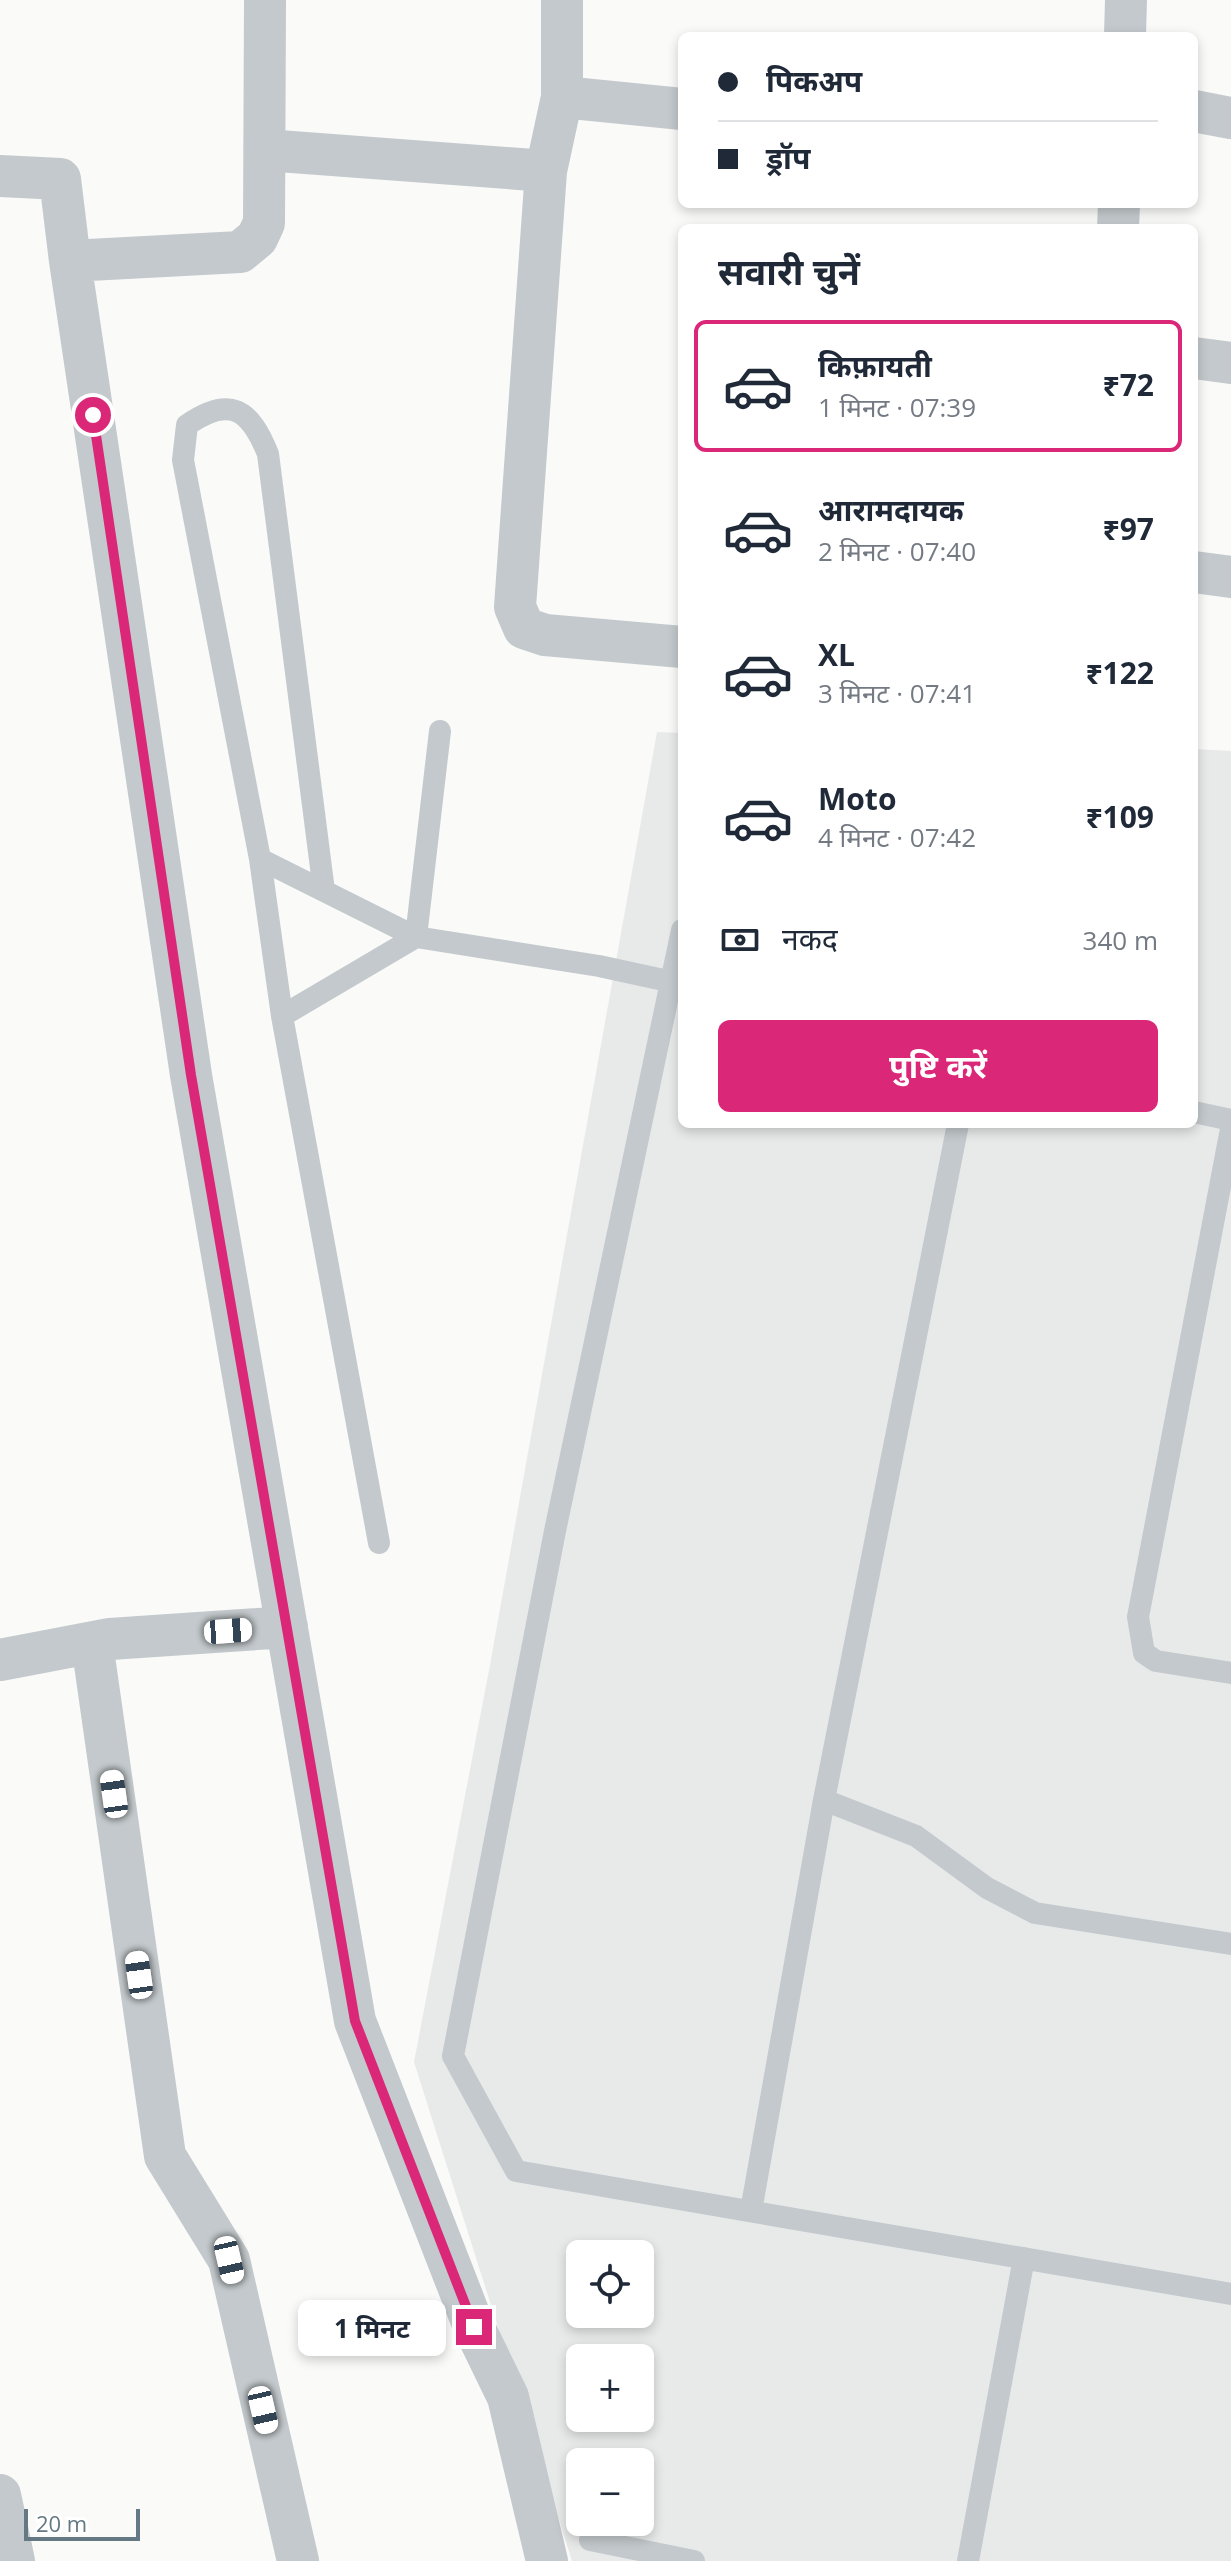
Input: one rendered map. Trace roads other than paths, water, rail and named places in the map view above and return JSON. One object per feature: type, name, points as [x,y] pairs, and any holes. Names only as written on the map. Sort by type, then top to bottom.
[{"type":"street","points":[[70,261],[240,252],[257,238],[264,223],[265,0]]},
{"type":"street","points":[[562,0],[562,97],[546,171],[515,607],[524,628],[545,635],[678,647]]},
{"type":"street","points":[[1125,32],[1126,0]]},
{"type":"street","points":[[562,97],[678,109]]},
{"type":"street","points":[[1198,112],[1231,118]]},
{"type":"street","points":[[265,150],[546,171]]},
{"type":"street","points":[[0,176],[60,179],[191,1075],[355,2021],[474,2327],[508,2397],[547,2561]]},
{"type":"street","points":[[1198,359],[1231,363]]},
{"type":"street","points":[[1198,573],[1231,577]]},
{"type":"street","points":[[0,1660],[92,1643],[287,1627]]},
{"type":"street","points":[[92,1643],[165,2156],[229,2260],[298,2561]]},
{"type":"street","points":[[0,2495],[14,2561]]},
{"type":"lane","points":[[324,891],[268,454],[256,424],[233,408],[209,410],[187,425],[183,460],[260,859],[282,1016],[379,1543]]},
{"type":"lane","points":[[416,937],[440,731]]},
{"type":"lane","points":[[260,859],[416,937],[677,983],[555,1531],[453,2056],[516,2171],[1231,2294]]},
{"type":"lane","points":[[282,1016],[416,937]]},
{"type":"lane","points":[[1198,1113],[1231,1120]]},
{"type":"lane","points":[[751,2211],[824,1800],[957,1128]]},
{"type":"lane","points":[[1231,1129],[1138,1617],[1144,1653],[1156,1661],[1231,1673]]},
{"type":"lane","points":[[824,1800],[916,1836],[987,1888],[1035,1913],[1231,1944]]},
{"type":"lane","points":[[968,2561],[1024,2258]]},
{"type":"lane","points":[[590,2540],[694,2561]]}]
